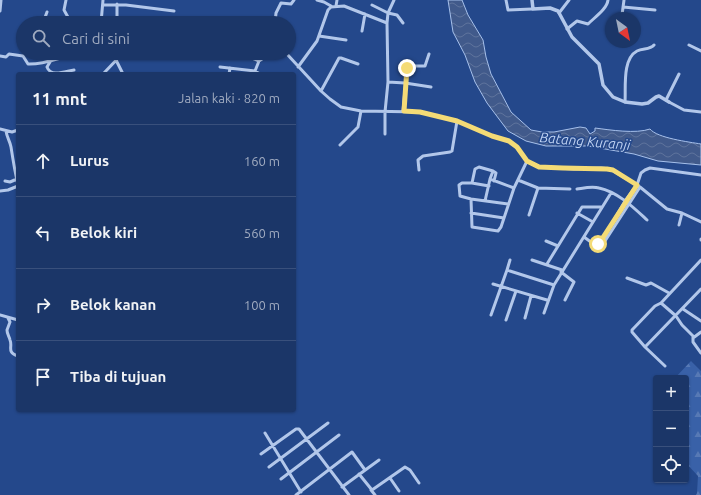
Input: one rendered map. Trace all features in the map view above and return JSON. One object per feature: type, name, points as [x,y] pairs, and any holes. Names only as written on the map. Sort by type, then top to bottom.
[{"type":"street","points":[[0,11],[1,0]]},
{"type":"street","points":[[66,0],[64,10],[67,16]]},
{"type":"street","points":[[102,16],[104,0]]},
{"type":"street","points":[[276,16],[281,3],[291,4],[294,0]]},
{"type":"street","points":[[317,0],[332,6],[344,6],[387,22]]},
{"type":"street","points":[[336,6],[337,0]]},
{"type":"street","points":[[385,134],[385,112],[388,82],[387,22],[388,13],[394,0]]},
{"type":"street","points":[[506,0],[508,10],[550,8],[556,10],[572,37],[599,64],[604,88],[613,97],[625,102],[644,104],[657,96],[684,110],[701,112]]},
{"type":"street","points":[[532,0],[533,9]]},
{"type":"street","points":[[559,13],[569,0]]},
{"type":"street","points":[[567,29],[577,21],[588,24],[605,9],[608,0]]},
{"type":"street","points":[[622,12],[624,0]]},
{"type":"street","points":[[104,5],[116,4],[174,10]]},
{"type":"street","points":[[116,4],[117,16]]},
{"type":"street","points":[[372,5],[388,13],[397,15],[403,22]]},
{"type":"street","points":[[298,67],[319,36],[328,10],[332,6]]},
{"type":"street","points":[[623,7],[655,10]]},
{"type":"street","points":[[45,16],[47,12]]},
{"type":"street","points":[[362,31],[365,14]]},
{"type":"street","points":[[319,36],[346,40]]},
{"type":"street","points":[[625,102],[626,74],[630,60],[637,52],[651,48],[654,45]]},
{"type":"street","points":[[689,45],[701,51]]},
{"type":"street","points":[[0,56],[6,57],[9,54],[16,54]]},
{"type":"street","points":[[404,111],[407,68],[409,66],[425,66],[428,54]]},
{"type":"street","points":[[321,91],[339,58],[358,64]]},
{"type":"street","points":[[26,60],[28,64],[38,64],[55,60]]},
{"type":"street","points":[[105,72],[116,60],[122,72]]},
{"type":"street","points":[[292,60],[321,91],[338,105],[360,111],[420,112],[457,121],[492,136],[511,142],[518,148],[527,161],[542,167],[613,170],[638,186],[665,208],[682,213],[701,222]]},
{"type":"street","points":[[220,67],[255,71],[258,61]]},
{"type":"street","points":[[50,62],[47,67],[50,72]]},
{"type":"street","points":[[229,72],[230,68]]},
{"type":"street","points":[[63,72],[74,70]]},
{"type":"street","points":[[668,101],[679,74]]},
{"type":"street","points":[[388,82],[432,87]]},
{"type":"street","points":[[340,145],[358,127],[360,111]]},
{"type":"street","points":[[419,170],[418,160],[423,156],[452,151],[457,121]]},
{"type":"street","points":[[0,130],[16,131]]},
{"type":"street","points":[[5,182],[10,182],[16,179],[11,145],[7,138],[6,131]]},
{"type":"street","points":[[471,199],[471,226],[476,228],[498,230],[504,218],[514,188],[527,161]]},
{"type":"street","points":[[472,183],[476,168],[479,167],[493,170],[496,173],[489,186],[484,201]]},
{"type":"street","points":[[584,237],[595,245],[605,240],[638,186],[641,173],[647,169],[701,175]]},
{"type":"street","points":[[492,180],[514,188]]},
{"type":"street","points":[[518,180],[538,188],[570,189]]},
{"type":"street","points":[[489,186],[462,183],[459,186],[459,196],[462,198],[508,204]]},
{"type":"street","points":[[0,191],[16,187]]},
{"type":"street","points":[[529,214],[538,188]]},
{"type":"street","points":[[577,189],[599,188],[611,193],[627,202],[647,220]]},
{"type":"street","points":[[544,312],[554,285],[611,193]]},
{"type":"street","points":[[547,264],[577,213],[583,207],[602,207]]},
{"type":"street","points":[[471,213],[504,218]]},
{"type":"street","points":[[577,213],[593,222]]},
{"type":"street","points":[[679,225],[682,213]]},
{"type":"street","points":[[546,242],[558,246]]},
{"type":"street","points":[[491,315],[510,260]]},
{"type":"street","points":[[532,260],[547,264],[562,271],[574,282],[564,300]]},
{"type":"street","points":[[665,366],[645,347],[632,330],[655,306],[661,303],[668,293],[701,260]]},
{"type":"street","points":[[506,270],[554,285]]},
{"type":"street","points":[[627,278],[646,285],[651,283],[668,293]]},
{"type":"street","points":[[493,284],[548,300]]},
{"type":"street","points":[[645,347],[701,289]]},
{"type":"street","points":[[506,320],[516,291]]},
{"type":"street","points":[[525,318],[532,296]]},
{"type":"street","points":[[661,303],[676,316],[693,338],[693,342],[701,353]]},
{"type":"street","points":[[683,309],[700,320]]},
{"type":"street","points":[[0,315],[16,320]]},
{"type":"street","points":[[8,318],[10,322],[7,330],[11,341],[10,349],[13,354],[16,355]]},
{"type":"street","points":[[693,338],[701,332]]},
{"type":"street","points":[[268,467],[328,423]]},
{"type":"street","points":[[261,454],[297,428],[349,495]]},
{"type":"street","points":[[265,433],[301,492]]},
{"type":"street","points":[[281,479],[338,436]]},
{"type":"street","points":[[296,495],[352,452],[365,470]]},
{"type":"street","points":[[342,487],[379,460]]},
{"type":"street","points":[[371,490],[405,467],[410,470],[420,483]]},
{"type":"street","points":[[359,474],[375,495]]},
{"type":"street","points":[[390,478],[399,491]]},
{"type":"green space","points":[[691,361],[701,371],[701,495],[696,495],[698,476],[689,466],[689,375],[678,375]]},
{"type":"water","name":"Batang Kuranji","points":[[448,0],[462,0],[468,15],[483,40],[491,74],[511,112],[531,130],[554,132],[580,127],[586,128],[590,134],[595,131],[595,128],[615,131],[638,131],[650,129],[659,135],[681,141],[701,144],[701,165],[658,161],[634,154],[588,146],[546,146],[526,141],[508,131],[487,103],[475,82],[465,55],[453,32]]},
{"type":"route","points":[[407,68],[404,111],[420,112],[447,118],[466,124],[483,133],[509,141],[517,147],[527,161],[539,167],[580,169],[601,168],[613,170],[637,185],[625,201],[614,222],[602,239],[603,241],[598,244]]}]
